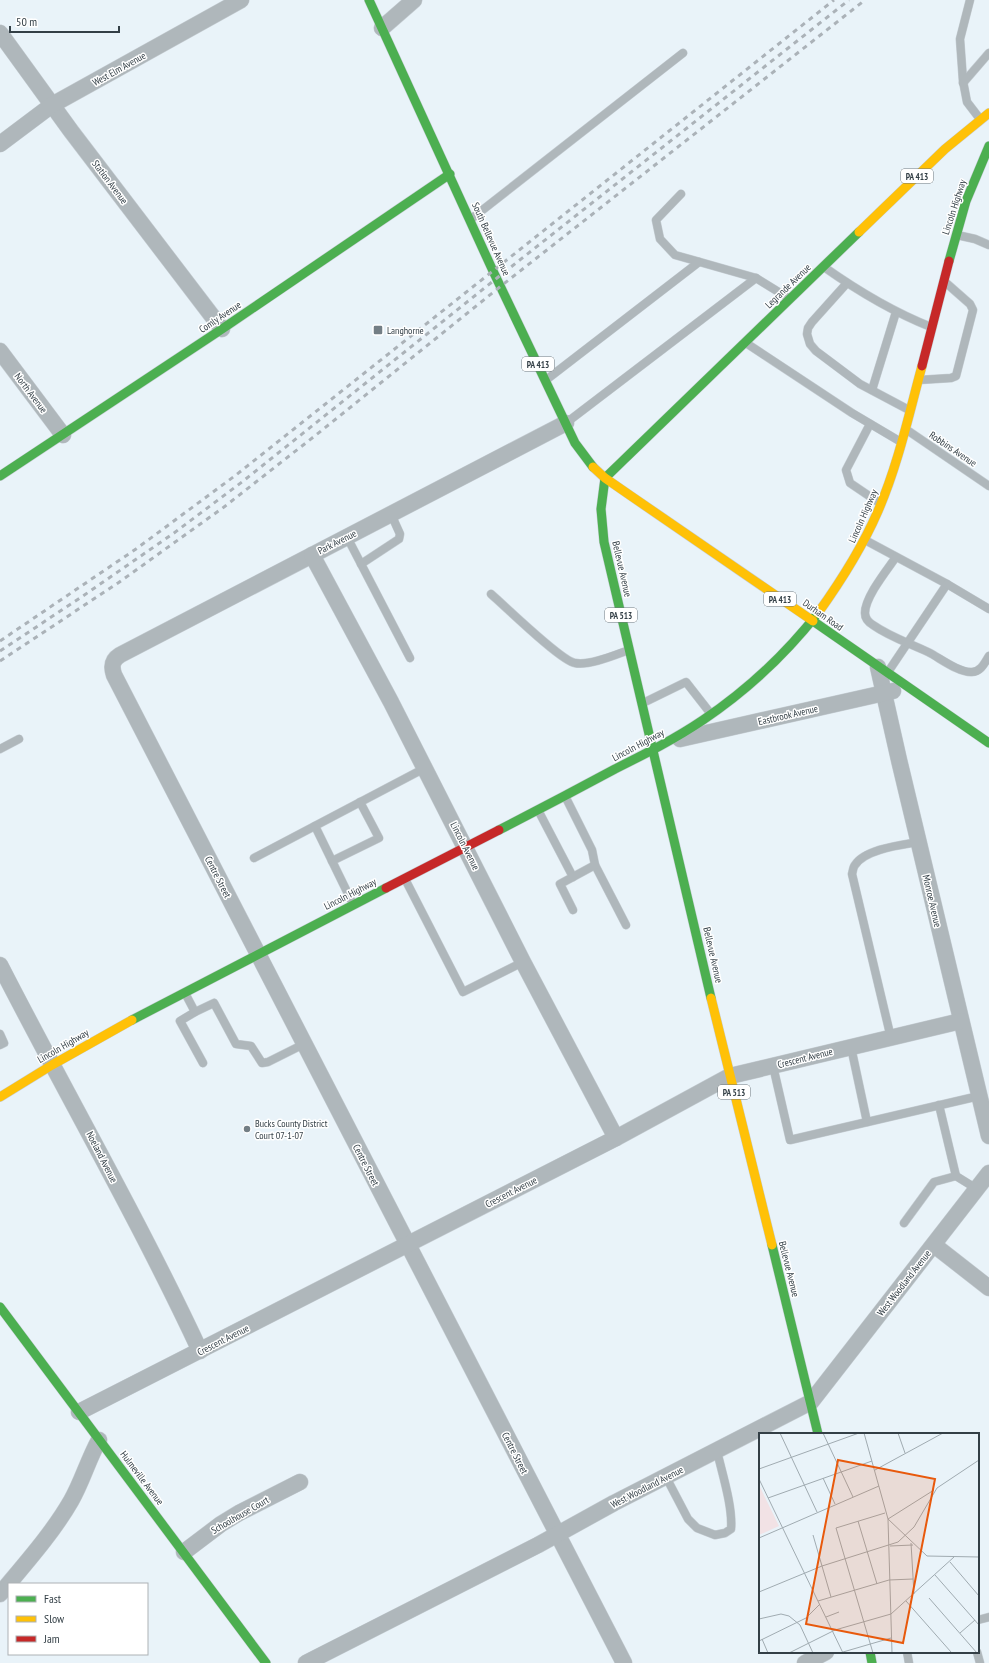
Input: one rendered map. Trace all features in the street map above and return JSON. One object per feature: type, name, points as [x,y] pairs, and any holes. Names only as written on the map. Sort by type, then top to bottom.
[{"type":"main road","name":"South Bellevue Avenue","points":[[369,0],[566,423],[583,456],[593,468],[605,478]]},
{"type":"main road","name":"Legrande Avenue","points":[[605,478],[945,149],[989,113]]},
{"type":"main road","name":"Lincoln Highway","points":[[0,1097],[52,1064],[184,992],[668,742],[712,715],[749,686],[787,650],[813,621],[840,584],[865,540],[881,504],[902,443],[966,201],[989,146]]},
{"type":"main road","name":"Comly Avenue","points":[[0,476],[222,329],[450,174]]},
{"type":"main road","name":"Durham Road","points":[[605,478],[989,743]]},
{"type":"main road","name":"Bellevue Avenue","points":[[605,478],[600,509],[602,526],[730,1076],[818,1433]]},
{"type":"main road","name":"Hulmeville Avenue","points":[[0,1307],[266,1663]]},
{"type":"main road","points":[[870,1653],[872,1663]]},
{"type":"street","name":"West Elm Avenue","points":[[0,144],[52,105],[241,0]]},
{"type":"street","points":[[382,28],[414,0]]},
{"type":"street","name":"Station Avenue","points":[[0,33],[52,105],[222,329]]},
{"type":"street","name":"North Avenue","points":[[0,351],[63,435]]},
{"type":"street","name":"Park Avenue","points":[[112,665],[116,658],[120,655],[566,423]]},
{"type":"street","name":"Lincoln Avenue","points":[[312,555],[425,768],[523,962],[616,1138]]},
{"type":"street","name":"Centre Street","points":[[112,665],[114,675],[556,1535],[624,1663]]},
{"type":"street","name":"Monroe Avenue","points":[[883,670],[884,693],[918,842],[989,1136]]},
{"type":"street","name":"Eastbrook Avenue","points":[[668,742],[908,687]]},
{"type":"street","name":"Noeland Avenue","points":[[2,972],[68,1092],[200,1351]]},
{"type":"street","name":"Crescent Avenue","points":[[79,1412],[616,1138],[730,1076],[961,1021]]},
{"type":"street","name":"West Woodland Avenue","points":[[306,1663],[811,1402],[989,1173]]},
{"type":"street","points":[[934,1245],[989,1288]]},
{"type":"street","points":[[9,1583],[62,1515],[80,1482],[99,1440]]},
{"type":"street","name":"Schoolhouse Court","points":[[184,1552],[221,1524],[239,1513],[300,1482]]},
{"type":"street","points":[[0,1594],[8,1584]]},
{"type":"street","points":[[805,1663],[824,1653]]},
{"type":"lane","points":[[970,0],[960,38],[963,82],[967,102],[981,120],[989,125]]},
{"type":"lane","points":[[470,219],[684,53]]},
{"type":"lane","points":[[963,82],[989,53]]},
{"type":"lane","points":[[681,194],[656,220],[660,238],[675,255],[756,278],[790,299]]},
{"type":"lane","points":[[956,235],[976,240],[989,246]]},
{"type":"lane","points":[[545,380],[699,262]]},
{"type":"lane","points":[[824,267],[896,312],[932,327]]},
{"type":"lane","points":[[566,423],[756,278]]},
{"type":"lane","points":[[918,380],[951,378],[956,376],[973,310],[970,304],[944,281]]},
{"type":"lane","points":[[848,283],[808,328],[807,334],[810,344],[816,351],[860,384],[910,411]]},
{"type":"lane","points":[[872,390],[896,312]]},
{"type":"lane","points":[[746,342],[870,424],[902,443]]},
{"type":"lane","points":[[870,424],[846,470],[850,483],[881,504]]},
{"type":"lane","name":"Robbins Avenue","points":[[905,429],[989,486]]},
{"type":"lane","points":[[361,564],[399,539],[400,534],[391,514]]},
{"type":"lane","points":[[347,537],[410,658]]},
{"type":"lane","points":[[865,540],[947,584],[989,609]]},
{"type":"lane","points":[[896,557],[868,601],[865,611],[866,616],[872,625],[908,644],[927,651],[966,672],[974,672],[978,670],[989,656]]},
{"type":"lane","points":[[883,670],[908,644],[947,584]]},
{"type":"lane","points":[[491,594],[554,650],[567,660],[574,663],[585,664],[630,650]]},
{"type":"lane","points":[[642,703],[686,682],[712,715]]},
{"type":"lane","points":[[0,749],[19,739]]},
{"type":"lane","points":[[254,858],[425,768]]},
{"type":"lane","points":[[565,795],[592,850],[595,865],[626,925]]},
{"type":"lane","points":[[332,861],[379,838],[360,802]]},
{"type":"lane","points":[[538,810],[573,877]]},
{"type":"lane","points":[[315,826],[354,904]]},
{"type":"lane","points":[[891,1038],[852,874],[855,865],[865,856],[883,849],[918,842]]},
{"type":"lane","points":[[573,910],[560,884],[595,865]]},
{"type":"lane","points":[[404,878],[463,992],[523,962]]},
{"type":"lane","points":[[184,992],[195,1012]]},
{"type":"lane","points":[[203,1063],[180,1021],[195,1012],[214,1004],[236,1044],[251,1046],[262,1063],[268,1062],[304,1044]]},
{"type":"lane","points":[[0,1034],[4,1043],[0,1045]]},
{"type":"lane","points":[[851,1047],[867,1122]]},
{"type":"lane","points":[[773,1066],[790,1140],[979,1096]]},
{"type":"lane","points":[[939,1106],[956,1176],[977,1189]]},
{"type":"lane","points":[[904,1223],[934,1182],[956,1176]]},
{"type":"lane","points":[[666,1477],[688,1519],[697,1528],[715,1535],[725,1533],[731,1529],[732,1521],[717,1451]]},
{"type":"lane","points":[[979,1620],[989,1617]]},
{"type":"lane","points":[[907,1653],[909,1663]]},
{"type":"lane","points":[[978,1653],[980,1663]]},
{"type":"railway","points":[[0,641],[136,549],[236,475],[834,0]]},
{"type":"railway","points":[[0,651],[174,533],[242,482],[849,0]]},
{"type":"railway","points":[[0,661],[118,583],[224,507],[501,286],[865,0]]},
{"type":"traffic: fast","points":[[369,0],[493,271],[575,443],[593,467]]},
{"type":"traffic: fast","points":[[949,261],[966,201],[989,146]]},
{"type":"traffic: fast","points":[[0,476],[222,329],[450,174]]},
{"type":"traffic: fast","points":[[605,478],[859,232]]},
{"type":"traffic: fast","points":[[605,478],[601,509],[604,542],[711,998]]},
{"type":"traffic: fast","points":[[499,830],[660,746],[703,720],[750,684],[778,658],[818,613]]},
{"type":"traffic: fast","points":[[813,621],[989,743]]},
{"type":"traffic: fast","points":[[132,1020],[386,888]]},
{"type":"traffic: fast","points":[[772,1245],[818,1433]]},
{"type":"traffic: fast","points":[[0,1307],[266,1663]]},
{"type":"traffic: fast","points":[[870,1653],[872,1663]]},
{"type":"traffic: slow","points":[[859,232],[945,149],[989,113]]},
{"type":"traffic: slow","points":[[818,613],[851,564],[878,511],[897,458],[922,366]]},
{"type":"traffic: slow","points":[[593,467],[605,478],[813,621]]},
{"type":"traffic: slow","points":[[711,998],[772,1245]]},
{"type":"traffic: slow","points":[[0,1097],[52,1065],[132,1020]]},
{"type":"traffic: jam","points":[[922,366],[949,261]]},
{"type":"traffic: jam","points":[[386,888],[499,830]]},
{"type":"place","name":"Langhorne","points":[[378,330]]},
{"type":"place","name":"Bucks County District Court 07-1-07","points":[[247,1129]]}]
